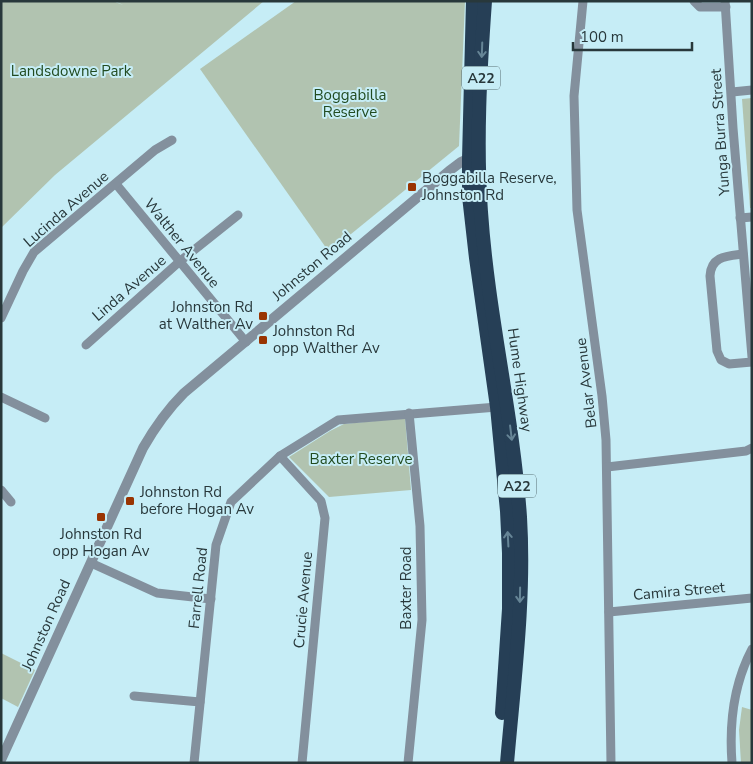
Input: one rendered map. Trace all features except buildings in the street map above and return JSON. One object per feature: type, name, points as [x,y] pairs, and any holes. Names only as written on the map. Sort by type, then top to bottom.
[{"type":"highway","name":"Hume Highway","points":[[473,1],[474,157],[507,404],[520,518],[519,621],[508,763]]},
{"type":"highway","name":"Hume Highway","points":[[484,1],[471,224],[497,407],[507,511],[509,609],[498,763]]},
{"type":"street","name":"Belar Avenue","points":[[583,1],[574,96],[577,210],[603,404],[607,467],[611,763]]},
{"type":"street","name":"Yunga Burra Street","points":[[694,1],[700,7],[725,4],[752,357]]},
{"type":"street","points":[[732,92],[752,90]]},
{"type":"street","name":"Lucinda Avenue","points":[[1,318],[34,252],[155,150],[172,140]]},
{"type":"street","name":"Johnston Road","points":[[1,760],[143,448],[166,411],[184,393],[449,171],[474,157]]},
{"type":"street","name":"Walther Avenue","points":[[116,184],[246,342]]},
{"type":"street","name":"Linda Avenue","points":[[86,345],[179,262],[238,215]]},
{"type":"street","points":[[740,218],[752,216]]},
{"type":"street","points":[[743,254],[718,259],[712,265],[710,276],[718,356],[729,364],[752,362]]},
{"type":"street","points":[[1,397],[45,418]]},
{"type":"street","name":"Farrell Road","points":[[194,763],[216,545],[232,502],[280,456],[338,420],[497,407]]},
{"type":"street","name":"Baxter Road","points":[[408,763],[422,620],[420,526],[409,413]]},
{"type":"street","points":[[607,467],[746,451],[752,448]]},
{"type":"street","name":"Crucie Avenue","points":[[280,456],[321,501],[325,518],[302,763]]},
{"type":"street","points":[[1,490],[11,502]]},
{"type":"street","points":[[91,562],[157,593],[211,599]]},
{"type":"street","name":"Camira Street","points":[[609,612],[752,598]]},
{"type":"street","points":[[732,763],[731,719],[744,666],[752,649]]},
{"type":"street","points":[[134,696],[200,702]]},
{"type":"green space","name":"Landsdowne Park","points":[[1,1],[113,1],[123,5],[115,1],[264,1],[55,175],[1,228]]},
{"type":"green space","name":"Boggabilla Reserve","points":[[296,1],[465,1],[459,146],[329,252],[200,69]]},
{"type":"green space","points":[[752,98],[752,208],[750,208],[742,99]]},
{"type":"green space","name":"Baxter Reserve","points":[[405,418],[411,490],[329,497],[289,457],[344,424]]},
{"type":"green space","points":[[1,653],[35,670],[18,707],[1,698]]},
{"type":"green space","points":[[742,707],[752,710],[752,763],[741,763],[739,730]]},
{"type":"place","name":"Boggabilla Reserve, Johnston Rd","points":[[412,187]]},
{"type":"place","name":"Johnston Rd at Walther Av","points":[[263,316]]},
{"type":"place","name":"Johnston Rd opp Walther Av","points":[[263,340]]},
{"type":"place","name":"Johnston Rd before Hogan Av","points":[[130,501]]},
{"type":"place","name":"Johnston Rd opp Hogan Av","points":[[101,517]]}]
